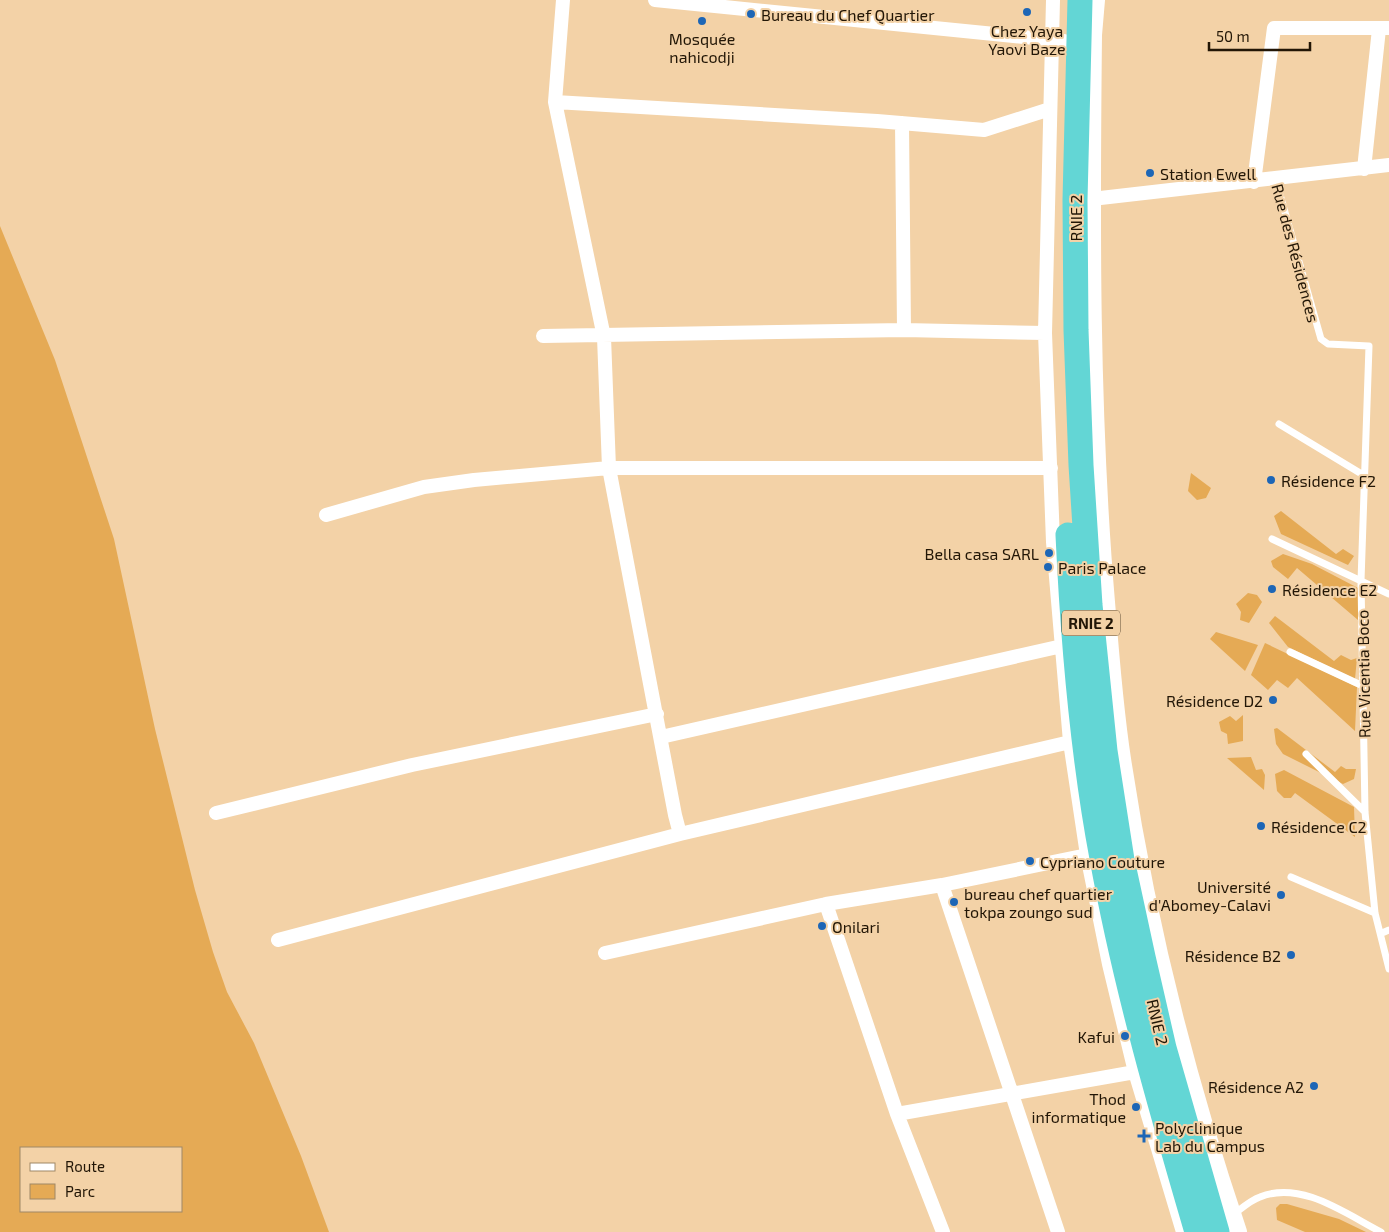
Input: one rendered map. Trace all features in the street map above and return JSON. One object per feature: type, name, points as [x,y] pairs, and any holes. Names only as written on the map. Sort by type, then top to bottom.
[{"type":"highway","name":"RNIE 2","points":[[1065,0],[1057,41],[1061,331],[1071,595],[1079,696],[1102,858],[1124,961],[1149,1062],[1221,1225]]},
{"type":"highway","name":"RNIE 2","points":[[1080,0],[1083,200],[1081,465],[1090,605],[1105,750],[1122,860],[1164,1048],[1221,1225]]},
{"type":"street","points":[[563,0],[555,102],[604,337],[610,468],[680,834]]},
{"type":"street","points":[[655,0],[1057,41]]},
{"type":"street","points":[[1053,0],[1057,41],[1050,109],[1045,333],[1053,542],[1070,742],[1087,855],[1109,964],[1135,1072],[1183,1232]]},
{"type":"street","points":[[1095,0],[1083,200],[1254,182],[1276,177],[1389,165]]},
{"type":"street","points":[[1254,182],[1274,28],[1384,28],[1364,169]]},
{"type":"street","points":[[555,102],[902,123],[984,130],[1050,109]]},
{"type":"street","points":[[902,123],[904,330]]},
{"type":"street","points":[[543,336],[604,337],[904,330],[1045,333]]},
{"type":"street","points":[[326,515],[424,487],[610,468],[1051,468]]},
{"type":"street","points":[[661,737],[1062,646]]},
{"type":"street","points":[[216,814],[412,765],[657,714]]},
{"type":"street","points":[[278,940],[680,834],[1070,742]]},
{"type":"street","points":[[605,953],[826,904],[942,884],[1087,855]]},
{"type":"street","points":[[942,884],[1058,1232]]},
{"type":"street","points":[[826,904],[897,1114],[943,1232]]},
{"type":"street","points":[[897,1114],[1135,1072]]},
{"type":"lane","name":"Rue des Résidences","points":[[1276,177],[1321,339],[1328,344],[1369,346]]},
{"type":"lane","name":"Rue Vicentia Boco","points":[[1369,346],[1361,581],[1365,812],[1375,913],[1385,932],[1389,968]]},
{"type":"lane","points":[[1279,424],[1365,476]]},
{"type":"lane","points":[[1272,539],[1389,594]]},
{"type":"lane","points":[[1290,652],[1363,686]]},
{"type":"lane","points":[[1306,754],[1365,812]]},
{"type":"lane","points":[[1291,877],[1375,913]]},
{"type":"lane","points":[[1221,1225],[1260,1197],[1282,1192],[1308,1195],[1381,1232]]},
{"type":"green space","points":[[0,226],[55,360],[114,539],[155,729],[195,890],[213,952],[227,992],[254,1043],[301,1156],[329,1232],[0,1232]]},
{"type":"green space","points":[[1191,473],[1211,488],[1206,498],[1197,500],[1188,491]]},
{"type":"green space","points":[[1281,511],[1336,554],[1343,549],[1354,556],[1348,565],[1281,534],[1274,516]]},
{"type":"green space","points":[[1283,554],[1312,564],[1358,588],[1358,620],[1297,568],[1288,579],[1273,567],[1271,561]]},
{"type":"green space","points":[[1248,593],[1257,595],[1262,602],[1249,623],[1240,620],[1241,612],[1236,604]]},
{"type":"green space","points":[[1275,616],[1334,661],[1341,655],[1351,660],[1357,658],[1355,679],[1288,647],[1269,623]]},
{"type":"green space","points":[[1216,632],[1258,645],[1245,671],[1210,639]]},
{"type":"green space","points":[[1265,643],[1357,687],[1355,731],[1297,678],[1288,688],[1277,680],[1268,690],[1251,675]]},
{"type":"green space","points":[[1243,715],[1243,741],[1228,744],[1227,734],[1221,731],[1219,722],[1230,716],[1236,721]]},
{"type":"green space","points":[[1277,728],[1335,772],[1341,766],[1346,769],[1356,769],[1354,779],[1343,784],[1283,754],[1276,744],[1274,729]]},
{"type":"green space","points":[[1251,757],[1256,770],[1262,769],[1265,775],[1264,790],[1227,758]]},
{"type":"green space","points":[[1284,770],[1354,807],[1355,837],[1295,793],[1291,798],[1284,798],[1277,791],[1275,774]]},
{"type":"green space","points":[[1280,1204],[1287,1204],[1339,1219],[1366,1232],[1305,1232],[1277,1220],[1276,1208]]},
{"type":"place","name":"Chez Yaya Yaovi Baze","points":[[1027,12]]},
{"type":"place","name":"Bureau du Chef Quartier","points":[[751,14]]},
{"type":"place","name":"Mosquée nahicodji","points":[[702,21]]},
{"type":"place","name":"Station Ewell","points":[[1150,173]]},
{"type":"place","name":"Résidence F2","points":[[1271,480]]},
{"type":"place","name":"Bella casa SARL","points":[[1049,553]]},
{"type":"place","name":"Paris Palace","points":[[1048,567]]},
{"type":"place","name":"Résidence E2","points":[[1272,589]]},
{"type":"place","name":"Résidence D2","points":[[1273,700]]},
{"type":"place","name":"Résidence C2","points":[[1261,826]]},
{"type":"place","name":"Cypriano Couture","points":[[1030,861]]},
{"type":"place","name":"Université d'Abomey-Calavi","points":[[1281,895]]},
{"type":"place","name":"bureau chef quartier tokpa zoungo sud","points":[[954,902]]},
{"type":"place","name":"Onilari","points":[[822,926]]},
{"type":"place","name":"Résidence B2","points":[[1291,955]]},
{"type":"place","name":"Kafui","points":[[1125,1036]]},
{"type":"place","name":"Résidence A2","points":[[1314,1086]]},
{"type":"place","name":"Thod informatique","points":[[1136,1107]]},
{"type":"place","name":"Polyclinique Lab du Campus","points":[[1144,1136]]}]
